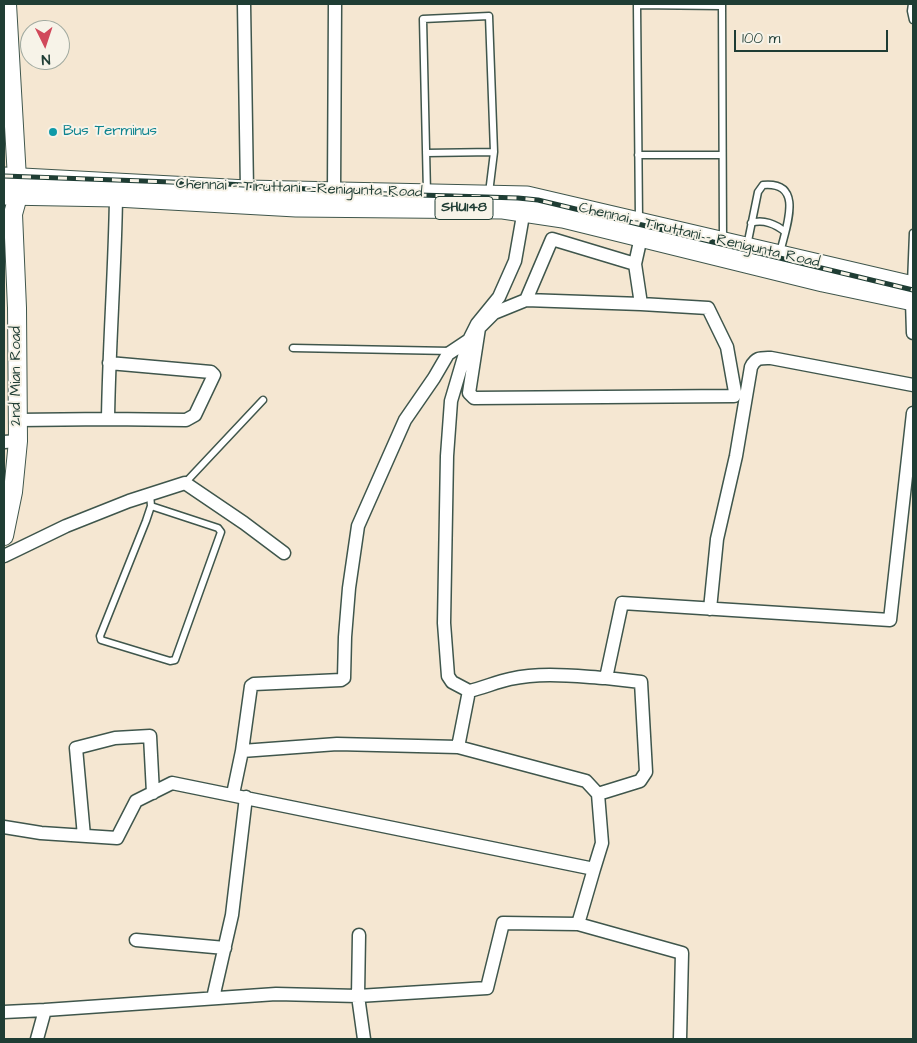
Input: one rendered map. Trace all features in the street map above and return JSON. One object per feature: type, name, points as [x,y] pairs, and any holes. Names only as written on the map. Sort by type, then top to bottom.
[{"type":"main road","name":"2nd Mian Road","points":[[4,536],[13,492],[11,442],[17,420],[10,308],[13,214],[9,189],[6,4]]},
{"type":"main road","name":"Chennai - Tiruttani - Renigunta Road","points":[[9,189],[204,187],[334,192],[503,209],[525,203]]},
{"type":"main road","name":"Chennai - Tiruttani - Renigunta Road","points":[[9,189],[296,207],[407,200],[427,193],[489,195],[640,229],[823,282],[912,294]]},
{"type":"main road","name":"Chennai - Tiruttani - Renigunta Road","points":[[640,229],[747,247],[912,294]]},
{"type":"street","points":[[244,4],[247,190]]},
{"type":"street","points":[[334,192],[336,4]]},
{"type":"street","points":[[108,419],[116,197]]},
{"type":"street","points":[[525,203],[515,261],[499,297],[477,324],[469,340],[451,401],[447,456],[444,623],[448,676],[452,682],[469,691],[509,679],[553,674],[641,682],[646,772],[640,781],[598,794]]},
{"type":"street","points":[[640,229],[635,264],[641,304]]},
{"type":"street","points":[[526,300],[552,239],[635,264]]},
{"type":"street","points":[[912,294],[913,334]]},
{"type":"street","points":[[526,300],[641,304],[708,308],[727,347],[735,392],[734,396],[474,398],[469,393],[479,328],[494,313],[526,300]]},
{"type":"street","points":[[232,794],[242,751],[251,686],[254,684],[341,680],[344,678],[348,588],[358,526],[405,420],[448,354],[469,340]]},
{"type":"street","points":[[710,609],[717,540],[736,456],[751,367],[754,361],[760,358],[771,358],[913,385]]},
{"type":"street","points":[[17,420],[186,420],[195,415],[214,375],[211,372],[109,363]]},
{"type":"street","points":[[606,678],[622,603],[890,620],[913,413]]},
{"type":"street","points":[[4,556],[66,526],[151,500],[185,483],[284,553]]},
{"type":"street","points":[[458,747],[469,691]]},
{"type":"street","points":[[84,836],[76,748],[115,738],[150,736],[153,793]]},
{"type":"street","points":[[242,751],[337,744],[458,747],[586,782],[598,794],[602,843],[578,924]]},
{"type":"street","points":[[4,827],[41,833],[117,838],[136,801],[172,783],[594,869]]},
{"type":"street","points":[[213,998],[232,915],[246,797]]},
{"type":"street","points":[[4,1012],[276,994],[358,996],[487,988],[502,924],[578,924],[682,954],[680,1039]]},
{"type":"street","points":[[359,935],[358,996],[364,1039]]},
{"type":"street","points":[[136,940],[225,948]]},
{"type":"street","points":[[37,1039],[45,1010]]},
{"type":"lane","points":[[912,4],[913,20]]},
{"type":"lane","points":[[640,229],[636,5],[722,5],[723,242]]},
{"type":"lane","points":[[427,193],[423,19],[489,16],[494,152],[489,195]]},
{"type":"lane","points":[[426,153],[494,152]]},
{"type":"lane","points":[[638,155],[722,155]]},
{"type":"lane","points":[[747,247],[760,188],[763,185],[777,186],[786,191],[791,204],[780,255]]},
{"type":"lane","points":[[751,223],[757,221],[768,223],[778,226],[785,232]]},
{"type":"lane","points":[[912,294],[913,233]]},
{"type":"lane","points":[[292,348],[452,351]]},
{"type":"lane","points":[[185,483],[263,400]]},
{"type":"lane","points":[[151,500],[218,528],[221,532],[175,660],[170,661],[102,640],[100,636],[151,500]]},
{"type":"railway","points":[[4,176],[227,184],[387,194],[538,200],[913,290]]},
{"type":"place","name":"Bus Terminus","points":[[53,132]]}]
